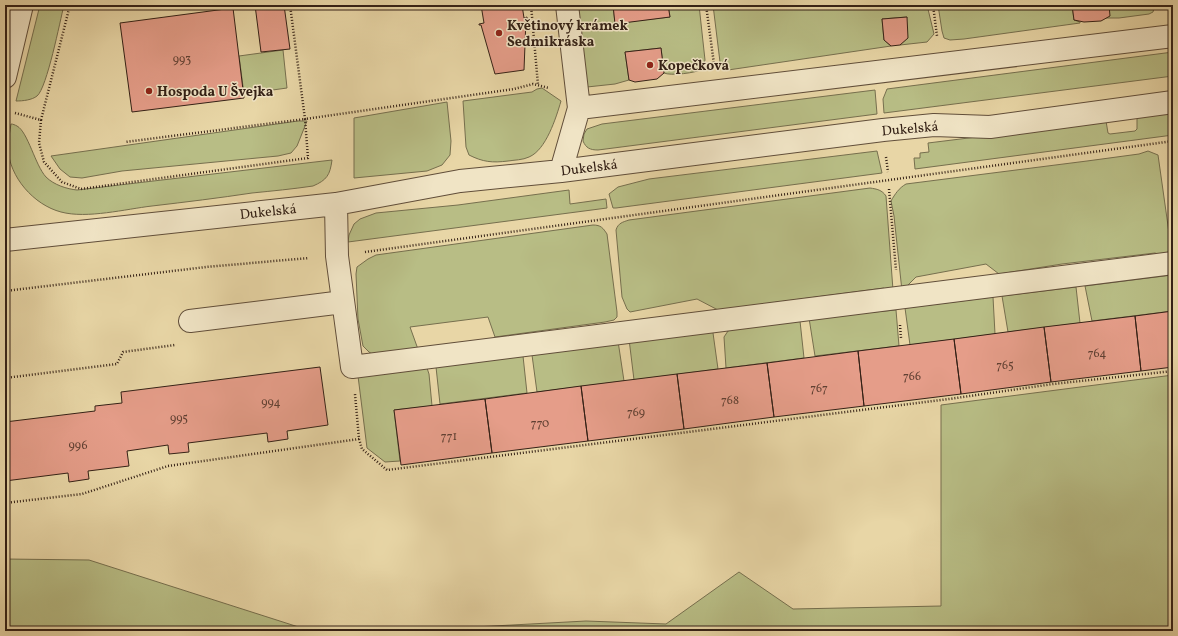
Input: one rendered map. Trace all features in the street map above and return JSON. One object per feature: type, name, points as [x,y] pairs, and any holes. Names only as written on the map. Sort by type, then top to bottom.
[{"type":"street","points":[[5,77],[22,5]]},
{"type":"street","points":[[561,171],[579,108],[566,5]]},
{"type":"street","points":[[579,108],[1173,36]]},
{"type":"street","name":"Dukelská","points":[[5,240],[336,204],[460,181],[561,171],[883,130],[934,125],[990,126],[1173,102]]},
{"type":"street","points":[[336,204],[337,256],[352,367],[1173,263]]},
{"type":"street","points":[[190,321],[343,302]]},
{"type":"path","points":[[70,5],[41,120],[39,143],[44,162],[62,182],[81,189],[308,158],[305,118],[290,5]]},
{"type":"path","points":[[531,5],[538,85]]},
{"type":"path","points":[[706,5],[715,70]]},
{"type":"path","points":[[933,5],[938,41]]},
{"type":"path","points":[[125,142],[514,89]]},
{"type":"path","points":[[14,114],[41,120]]},
{"type":"path","points":[[5,291],[206,267],[337,256],[1173,141]]},
{"type":"path","points":[[885,151],[888,172]]},
{"type":"path","points":[[889,189],[899,298],[901,338]]},
{"type":"path","points":[[5,378],[117,364],[123,352],[177,345]]},
{"type":"path","points":[[352,367],[359,439],[362,449],[387,470],[934,401],[1053,384],[1173,371]]},
{"type":"path","points":[[5,503],[82,494],[168,466],[359,439]]},
{"type":"green space","points":[[40,5],[64,5],[53,54],[45,81],[37,96],[27,100],[16,101]]},
{"type":"green space","points":[[576,5],[613,5],[615,23],[670,17],[668,5],[699,5],[705,60],[703,68],[689,73],[667,74],[664,73],[661,48],[625,52],[629,80],[615,84],[587,87]]},
{"type":"green space","points":[[713,5],[927,5],[934,34],[927,42],[900,45],[907,17],[882,19],[884,40],[891,46],[728,70],[723,68],[720,62]]},
{"type":"green space","points":[[938,5],[1072,5],[1074,20],[1080,23],[950,40],[944,38]]},
{"type":"green space","points":[[1109,5],[1155,5],[1153,12],[1149,14],[1119,18],[1105,18]]},
{"type":"green space","points":[[283,50],[287,88],[244,94],[239,56]]},
{"type":"green space","points":[[1173,52],[1173,76],[884,113],[883,99],[887,89]]},
{"type":"green space","points":[[542,88],[561,101],[550,133],[535,153],[524,159],[497,162],[483,161],[469,155],[466,147],[463,101],[532,92]]},
{"type":"green space","points":[[875,90],[877,114],[598,150],[589,148],[583,141],[584,134],[587,129],[602,124]]},
{"type":"green space","points":[[447,102],[451,141],[450,155],[442,165],[427,171],[354,178],[354,118]]},
{"type":"green space","points":[[1173,112],[1173,135],[915,169],[914,158],[920,158],[920,153],[929,152],[928,143],[1106,121],[1108,133],[1110,134],[1135,131],[1137,129],[1137,117]]},
{"type":"green space","points":[[298,121],[307,121],[297,146],[291,153],[278,156],[122,171],[82,178],[70,177],[60,169],[51,156]]},
{"type":"green space","points":[[11,124],[21,129],[25,135],[38,165],[46,177],[61,186],[77,190],[332,160],[329,173],[325,179],[313,186],[106,213],[71,214],[61,212],[41,203],[18,179],[9,159],[8,148]]},
{"type":"green space","points":[[877,151],[882,173],[616,208],[613,208],[609,194],[618,187],[649,179]]},
{"type":"green space","points":[[1148,151],[1158,155],[1171,247],[1169,255],[1165,257],[1155,253],[1062,264],[999,274],[986,264],[916,277],[902,291],[891,201],[897,191],[906,184],[1139,154]]},
{"type":"green space","points":[[870,188],[883,192],[886,196],[893,290],[888,292],[884,288],[718,310],[697,299],[630,312],[627,309],[622,297],[616,230],[619,224],[623,222]]},
{"type":"green space","points":[[569,190],[570,204],[606,199],[607,208],[348,242],[349,235],[354,224],[360,219],[376,213],[458,205]]},
{"type":"green space","points":[[593,225],[602,227],[607,234],[617,312],[617,317],[614,320],[495,337],[488,317],[410,327],[419,352],[375,356],[363,346],[358,319],[356,274],[357,267],[368,259],[376,255]]},
{"type":"green space","points":[[1172,275],[1173,311],[1092,321],[1085,286]]},
{"type":"green space","points":[[1076,287],[1080,323],[1008,332],[1002,296]]},
{"type":"green space","points":[[993,297],[995,334],[910,345],[905,308]]},
{"type":"green space","points":[[896,310],[899,346],[815,356],[809,318]]},
{"type":"green space","points":[[800,321],[804,358],[726,368],[724,337],[728,331],[735,327]]},
{"type":"green space","points":[[709,329],[713,333],[718,369],[634,380],[629,339]]},
{"type":"green space","points":[[618,341],[624,381],[537,392],[532,355]]},
{"type":"green space","points":[[523,356],[527,393],[440,404],[436,367]]},
{"type":"green space","points":[[427,368],[429,374],[432,406],[394,410],[400,461],[385,462],[367,448],[358,376]]},
{"type":"green space","points":[[1173,375],[1173,631],[401,631],[586,621],[666,624],[739,572],[793,609],[941,606],[941,405]]},
{"type":"green space","points":[[5,559],[89,560],[311,631],[5,631]]},
{"type":"building","points":[[255,5],[284,5],[290,49],[261,52]]},
{"type":"building","points":[[481,5],[522,5],[524,18],[527,17],[524,70],[495,74],[481,25],[479,25],[484,23]]},
{"type":"building","points":[[613,5],[668,5],[670,17],[615,24]]},
{"type":"building","points":[[1072,5],[1109,5],[1110,16],[1101,21],[1084,22],[1074,20]]},
{"type":"building","points":[[233,8],[244,98],[132,112],[120,23]]},
{"type":"building","points":[[907,17],[908,38],[900,45],[891,46],[884,40],[882,19]]},
{"type":"building","points":[[661,48],[664,73],[657,79],[635,82],[629,80],[625,52]]},
{"type":"building","points":[[1173,311],[1173,367],[1141,371],[1135,316]]},
{"type":"building","points":[[1135,316],[1141,371],[1051,382],[1044,327]]},
{"type":"building","points":[[1044,327],[1051,382],[961,394],[954,339]]},
{"type":"building","points":[[954,339],[961,394],[864,406],[858,351]]},
{"type":"building","points":[[858,351],[864,406],[774,417],[767,363]]},
{"type":"building","points":[[767,363],[774,417],[684,429],[677,374]]},
{"type":"building","points":[[320,367],[328,425],[287,431],[288,439],[268,442],[267,433],[188,443],[189,452],[169,454],[168,445],[127,451],[129,466],[88,471],[89,479],[69,482],[68,473],[5,481],[5,422],[95,411],[95,406],[122,403],[121,392]]},
{"type":"building","points":[[677,374],[684,429],[588,441],[581,386]]},
{"type":"building","points":[[581,386],[588,441],[492,453],[485,399]]},
{"type":"building","points":[[485,399],[492,453],[401,465],[394,410]]},
{"type":"place","name":"Květinový krámek Sedmikráska","points":[[499,33]]},
{"type":"place","name":"Kopečková","points":[[650,65]]},
{"type":"place","name":"Hospoda U Švejka","points":[[149,91]]}]
